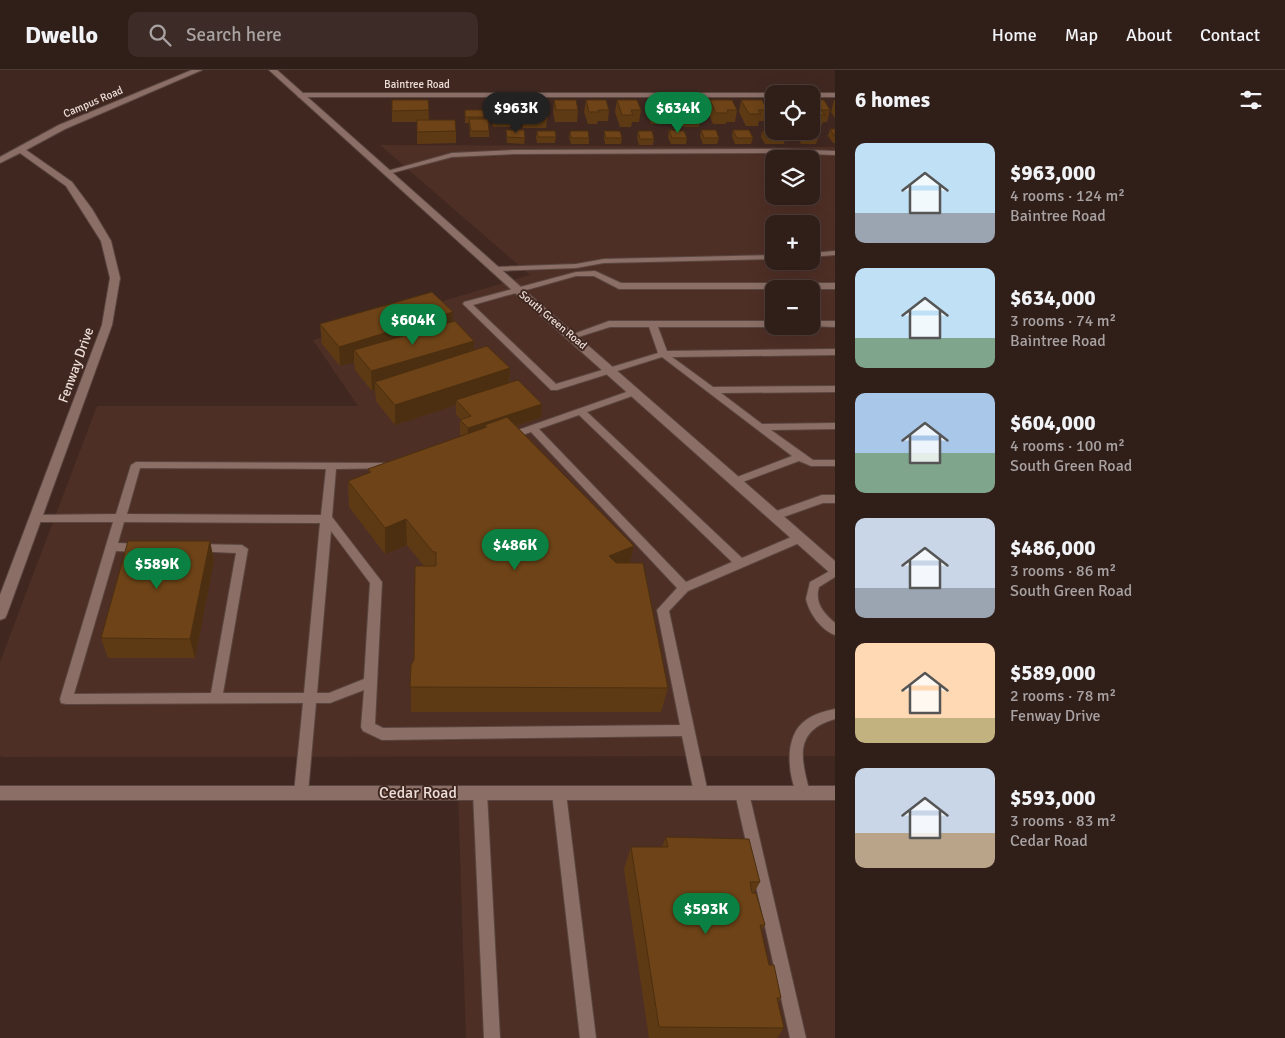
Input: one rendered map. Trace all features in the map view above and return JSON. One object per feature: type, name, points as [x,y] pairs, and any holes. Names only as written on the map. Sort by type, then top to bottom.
[{"type":"street","name":"Campus Road","points":[[0,160],[62,127],[198,70]]},
{"type":"street","name":"South Green Road","points":[[273,70],[835,570]]},
{"type":"street","name":"Baintree Road","points":[[300,95],[765,95]]},
{"type":"street","points":[[820,95],[835,95]]},
{"type":"street","name":"Fenway Drive","points":[[0,614],[107,325],[115,278],[106,241],[69,184],[21,150]]},
{"type":"street","name":"Cedar Road","points":[[0,793],[803,793],[834,795]]},
{"type":"lane","points":[[388,172],[452,155],[515,152],[785,151],[835,153]]},
{"type":"lane","points":[[820,254],[835,253]]},
{"type":"lane","points":[[496,269],[576,266],[604,261],[765,257]]},
{"type":"lane","points":[[835,286],[619,286],[595,273],[576,274],[467,304],[554,388],[663,354],[835,352]]},
{"type":"lane","points":[[572,336],[609,324],[765,324]]},
{"type":"lane","points":[[653,324],[663,354],[800,457],[811,463],[835,463]]},
{"type":"lane","points":[[820,324],[835,324]]},
{"type":"lane","points":[[711,390],[835,389]]},
{"type":"lane","points":[[497,441],[636,392]]},
{"type":"lane","points":[[580,411],[740,563]]},
{"type":"lane","points":[[760,427],[835,426]]},
{"type":"lane","points":[[532,428],[684,588]]},
{"type":"lane","points":[[736,481],[800,457]]},
{"type":"lane","points":[[370,682],[330,698],[66,699],[136,465],[407,466]]},
{"type":"lane","points":[[301,793],[328,519],[331,466]]},
{"type":"lane","points":[[775,516],[822,499],[835,499]]},
{"type":"lane","points":[[36,518],[328,519]]},
{"type":"lane","points":[[328,519],[376,582],[368,727],[382,734],[687,730]]},
{"type":"lane","points":[[701,793],[663,610],[684,588],[800,538]]},
{"type":"lane","points":[[111,547],[149,548]]},
{"type":"lane","points":[[186,548],[242,549],[216,699]]},
{"type":"lane","points":[[835,570],[814,585],[811,596],[814,608],[835,630]]},
{"type":"lane","points":[[803,793],[796,750],[798,739],[811,722],[835,714]]},
{"type":"lane","points":[[480,793],[492,1038]]},
{"type":"lane","points":[[559,793],[588,1038]]},
{"type":"lane","points":[[742,793],[798,1038]]},
{"type":"shaded area","points":[[380,145],[835,147],[835,756],[0,756],[0,662],[97,406],[358,406],[313,340],[530,275]]},
{"type":"shaded area","points":[[458,793],[835,793],[835,1038],[466,1038]]},
{"type":"building","points":[[392,100],[428,100],[429,110],[392,111]]},
{"type":"building","points":[[514,100],[515,110],[511,110],[512,115],[494,115],[492,101]]},
{"type":"building","points":[[521,100],[544,100],[548,116],[524,116]]},
{"type":"building","points":[[554,100],[576,100],[578,110],[556,110]]},
{"type":"building","points":[[586,100],[606,100],[609,110],[589,112]]},
{"type":"building","points":[[617,100],[637,100],[641,110],[631,110],[633,115],[622,115]]},
{"type":"building","points":[[648,100],[669,100],[672,110],[661,110],[662,113],[653,113]]},
{"type":"building","points":[[679,100],[701,100],[706,110],[699,110],[702,115],[685,115]]},
{"type":"building","points":[[710,100],[732,100],[737,110],[727,110],[728,113],[716,113]]},
{"type":"building","points":[[741,100],[762,100],[765,110],[758,110],[761,114],[749,114]]},
{"type":"building","points":[[820,100],[824,100],[830,110],[821,110],[825,115],[820,115]]},
{"type":"building","points":[[465,110],[483,110],[484,117],[465,117]]},
{"type":"building","points":[[469,119],[488,119],[489,131],[471,131]]},
{"type":"building","points":[[417,120],[455,120],[456,131],[417,132]]},
{"type":"building","points":[[830,129],[835,129],[835,137]]},
{"type":"building","points":[[506,130],[524,130],[525,138],[507,137]]},
{"type":"building","points":[[669,130],[684,131],[687,138],[672,138]]},
{"type":"building","points":[[701,130],[716,130],[719,138],[704,138]]},
{"type":"building","points":[[733,130],[749,130],[753,138],[737,138]]},
{"type":"building","points":[[537,131],[555,131],[556,137],[538,137]]},
{"type":"building","points":[[570,131],[588,131],[589,138],[571,138]]},
{"type":"building","points":[[604,131],[620,131],[622,138],[606,138]]},
{"type":"building","points":[[638,131],[652,131],[654,139],[640,139]]},
{"type":"building","points":[[432,292],[453,312],[339,347],[320,324]]},
{"type":"building","points":[[455,321],[474,341],[371,371],[354,350]]},
{"type":"building","points":[[487,346],[510,368],[395,405],[375,382]]},
{"type":"building","points":[[518,380],[542,404],[468,428],[460,420],[471,416],[456,400]]},
{"type":"building","points":[[507,417],[634,546],[609,556],[616,563],[643,563],[668,688],[410,687],[411,665],[414,660],[415,566],[436,566],[436,552],[433,552],[406,519],[385,528],[348,481],[371,472],[368,469],[487,427],[485,425]]},
{"type":"building","points":[[128,541],[210,541],[190,639],[101,638]]},
{"type":"building","points":[[666,837],[749,839],[760,882],[750,882],[752,893],[756,893],[765,925],[760,925],[769,965],[774,965],[781,998],[777,998],[784,1028],[659,1027],[631,847],[668,847]]}]
